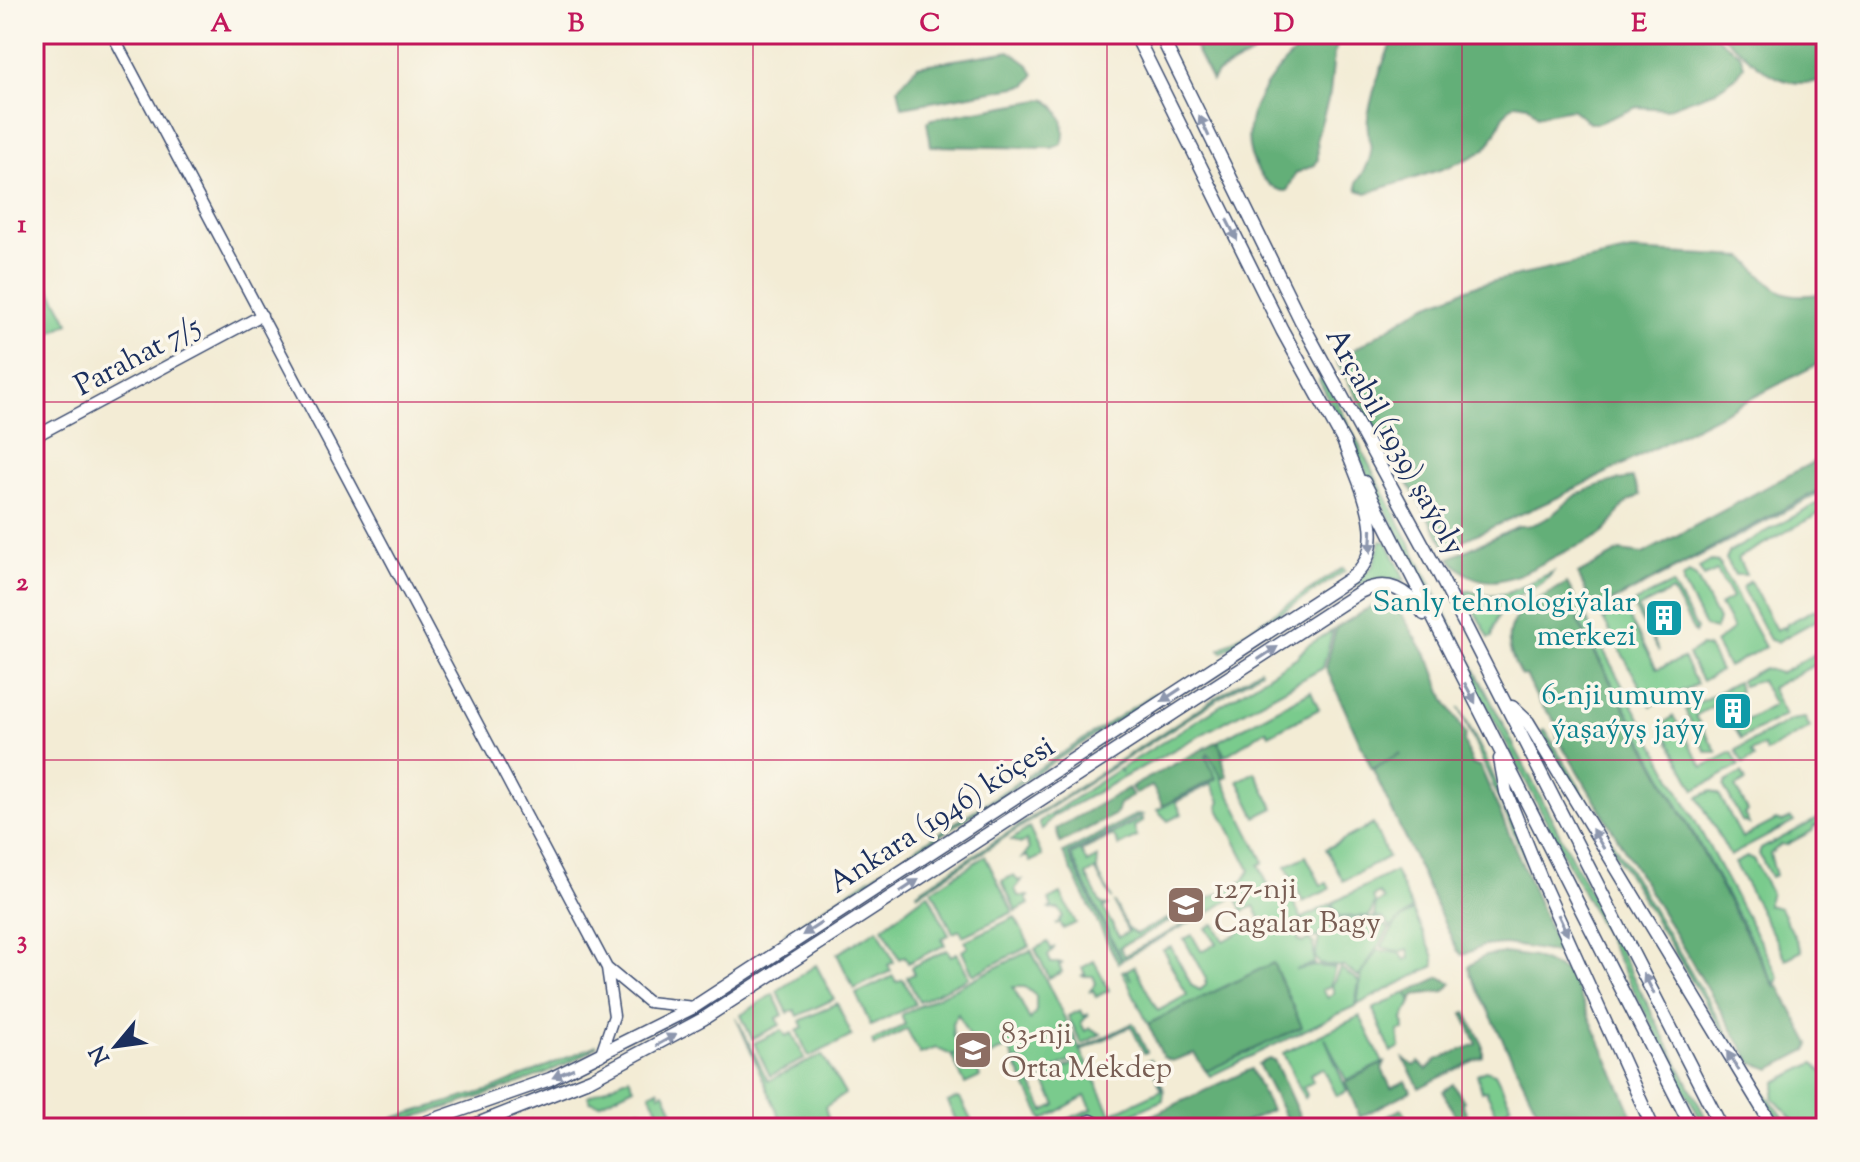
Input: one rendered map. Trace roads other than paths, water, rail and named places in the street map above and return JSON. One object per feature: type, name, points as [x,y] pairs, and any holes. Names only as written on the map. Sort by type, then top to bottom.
[{"type":"main road","name":"Arçabil (1939) şaýoly","points":[[1135,34],[1289,343],[1343,440],[1692,1128]]},
{"type":"main road","name":"Arçabil (1939) şaýoly","points":[[1160,34],[1301,321],[1504,699],[1722,1128]]},
{"type":"main road","points":[[1172,109],[1191,100]]},
{"type":"main road","points":[[1197,160],[1215,151]]},
{"type":"main road","name":"Ankara (1946) köçesi","points":[[410,1128],[490,1102],[600,1056],[694,1007],[1357,573],[1370,556],[1373,534],[1343,440]]},
{"type":"main road","name":"Ankara (1946) köçesi","points":[[467,1128],[591,1079],[703,1019],[1367,589],[1387,585],[1407,593],[1441,638]]},
{"type":"main road","points":[[1504,699],[1528,722],[1777,1128]]},
{"type":"main road","points":[[1499,748],[1506,792],[1653,1128]]},
{"type":"street","points":[[112,34],[607,968],[614,1016],[600,1056]]},
{"type":"street","name":"Parahat 7/5","points":[[34,437],[262,315]]},
{"type":"street","points":[[607,968],[648,1002],[694,1007]]},
{"type":"street","points":[[1072,1128],[1091,1120],[1106,1128]]},
{"type":"place","name":"Sanly tehnologiýalar merkezi","points":[[1664,618]]},
{"type":"place","name":"6-nji umumy ýaşaýyş jaýy","points":[[1733,711]]},
{"type":"place","name":"127-nji Cagalar Bagy","points":[[1186,905]]},
{"type":"place","name":"83-nji Orta Mekdep","points":[[973,1050]]}]
